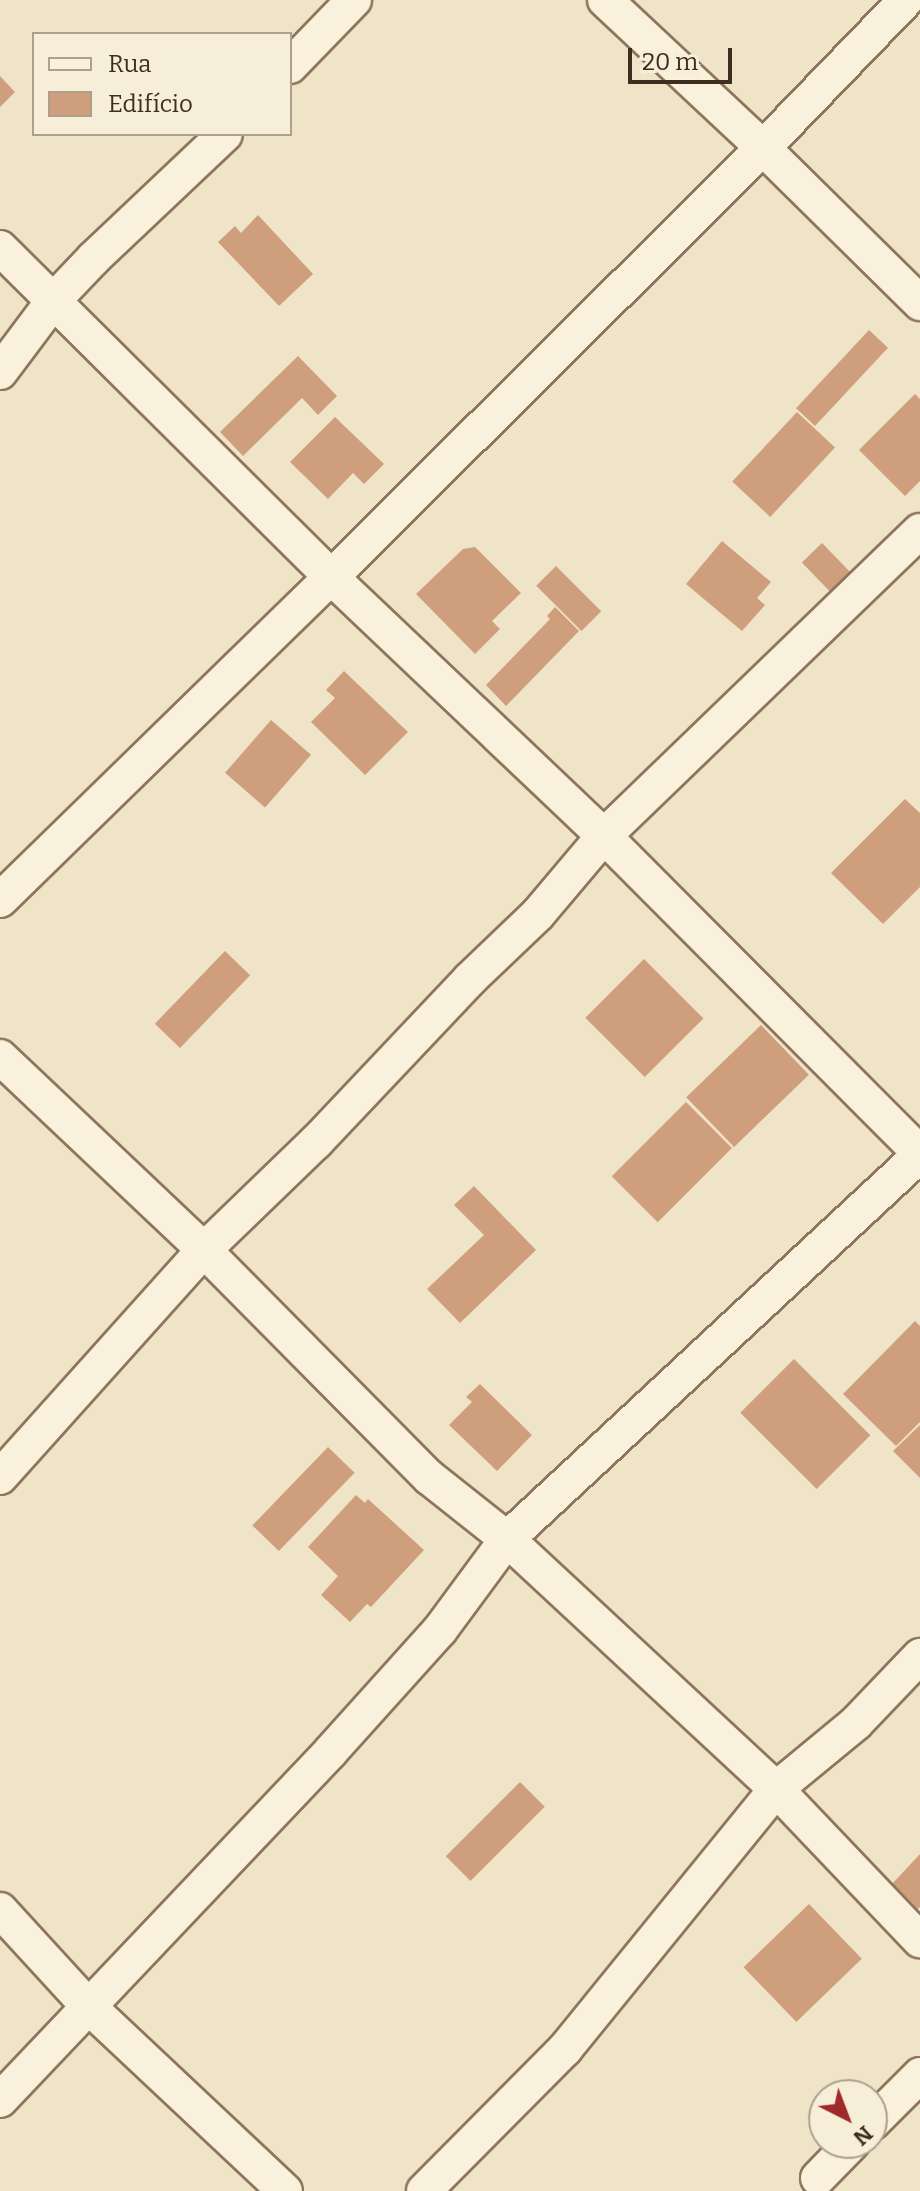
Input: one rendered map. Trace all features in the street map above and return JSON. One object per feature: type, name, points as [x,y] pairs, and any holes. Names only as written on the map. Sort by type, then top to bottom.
[{"type":"street","points":[[292,64],[354,0]]},
{"type":"street","points":[[605,0],[763,148],[920,303]]},
{"type":"street","points":[[0,900],[763,148],[906,0]]},
{"type":"street","points":[[0,372],[54,300],[223,136]]},
{"type":"street","points":[[0,248],[331,577],[604,836],[920,1154],[507,1539],[430,1641],[331,1751],[0,2100]]},
{"type":"street","points":[[0,1477],[204,1250],[316,1142],[469,980],[538,914],[604,836],[920,531]]},
{"type":"street","points":[[0,1057],[204,1250],[430,1478],[507,1539],[776,1789],[920,1940]]},
{"type":"street","points":[[424,2191],[565,2049],[776,1789],[856,1723],[920,1656]]},
{"type":"street","points":[[0,1910],[88,2006],[285,2191]]},
{"type":"street","points":[[888,2107],[920,2075]]},
{"type":"street","points":[[818,2178],[836,2159]]},
{"type":"building","points":[[0,76],[15,92],[0,107]]},
{"type":"building","points":[[258,215],[313,274],[279,306],[218,242],[235,226],[241,233]]},
{"type":"building","points":[[869,330],[888,348],[815,426],[796,408]]},
{"type":"building","points":[[298,356],[337,396],[318,415],[302,398],[243,456],[220,432]]},
{"type":"building","points":[[915,394],[920,399],[920,481],[905,496],[859,450]]},
{"type":"building","points":[[797,412],[835,447],[770,517],[732,481]]},
{"type":"building","points":[[335,417],[384,464],[364,484],[353,473],[328,499],[290,462]]},
{"type":"building","points":[[722,541],[771,582],[757,598],[765,605],[742,631],[686,584]]},
{"type":"building","points":[[822,543],[853,575],[833,595],[802,562]]},
{"type":"building","points":[[475,547],[521,593],[492,621],[500,629],[475,654],[416,594],[463,549]]},
{"type":"building","points":[[556,566],[601,611],[581,631],[536,586]]},
{"type":"building","points":[[555,607],[579,631],[506,706],[486,685],[550,619],[547,616]]},
{"type":"building","points":[[344,671],[408,732],[365,775],[311,722],[335,698],[326,690]]},
{"type":"building","points":[[271,720],[311,755],[265,808],[225,773]]},
{"type":"building","points":[[905,799],[920,813],[920,887],[883,924],[831,873]]},
{"type":"building","points":[[225,951],[250,975],[180,1048],[155,1024]]},
{"type":"building","points":[[644,959],[703,1018],[645,1077],[585,1018]]},
{"type":"building","points":[[761,1025],[809,1075],[734,1147],[686,1097]]},
{"type":"building","points":[[686,1102],[732,1148],[658,1222],[612,1176]]},
{"type":"building","points":[[474,1186],[536,1250],[460,1323],[427,1289],[484,1235],[454,1205]]},
{"type":"building","points":[[915,1321],[920,1326],[920,1422],[896,1446],[843,1394]]},
{"type":"building","points":[[794,1359],[870,1435],[817,1489],[740,1413]]},
{"type":"building","points":[[480,1384],[532,1435],[497,1471],[449,1425],[472,1402],[466,1397]]},
{"type":"building","points":[[920,1425],[920,1478],[893,1451]]},
{"type":"building","points":[[328,1447],[355,1473],[279,1551],[252,1525]]},
{"type":"building","points":[[356,1495],[365,1503],[368,1499],[424,1550],[371,1607],[367,1604],[350,1622],[321,1595],[338,1576],[308,1547]]},
{"type":"building","points":[[520,1782],[545,1807],[471,1881],[446,1856]]},
{"type":"building","points":[[920,1854],[920,1907],[917,1910],[891,1885]]},
{"type":"building","points":[[809,1904],[862,1959],[796,2022],[744,1967]]}]
